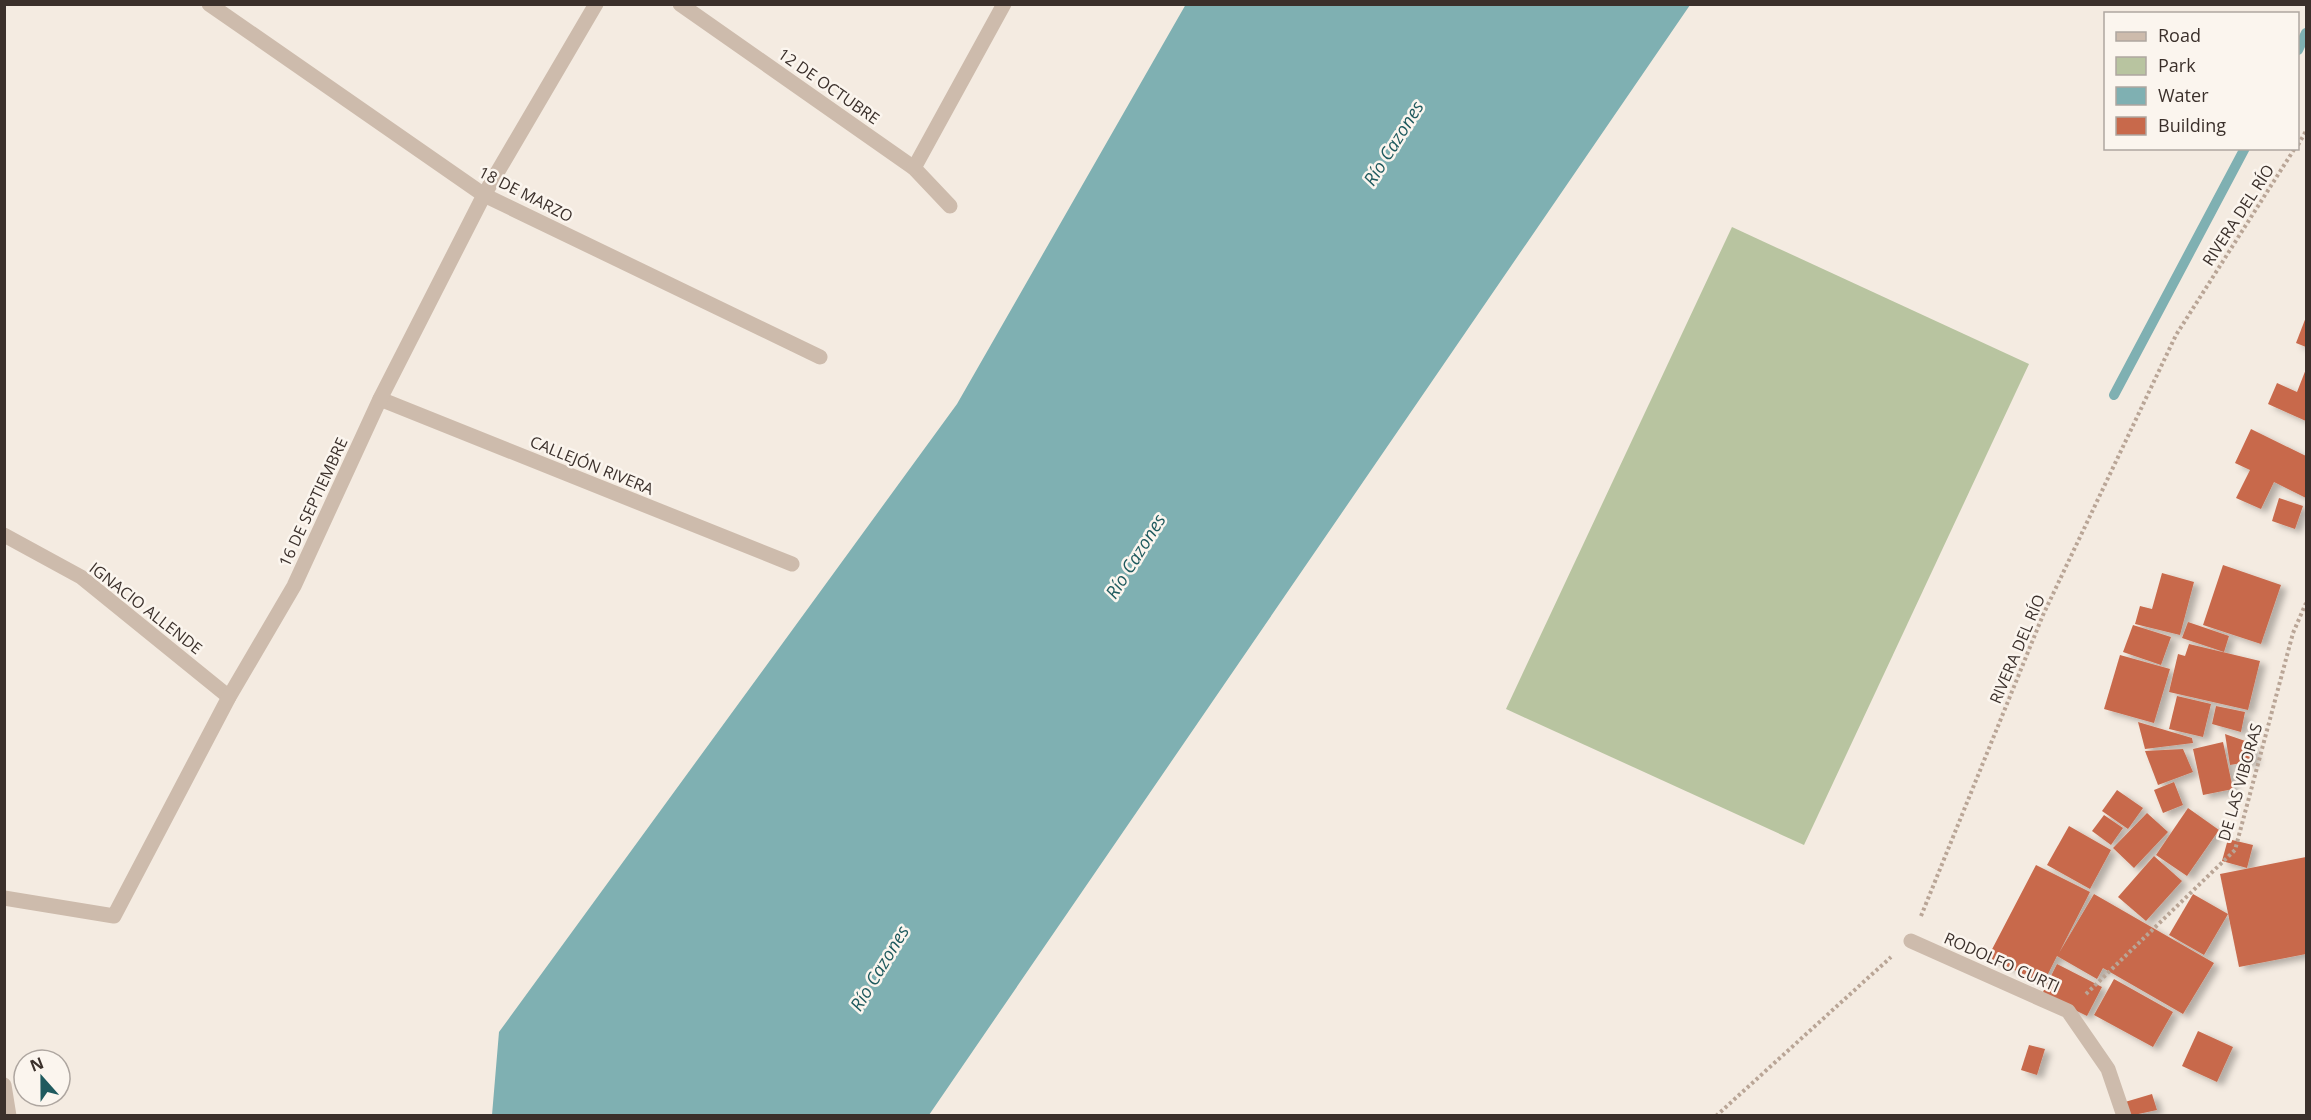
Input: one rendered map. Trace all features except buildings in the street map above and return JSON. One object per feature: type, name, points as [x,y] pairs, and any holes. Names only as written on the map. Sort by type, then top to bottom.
[{"type":"street","name":"18 DE MARZO","points":[[209,4],[484,195],[820,357]]},
{"type":"street","name":"16 DE SEPTIEMBRE","points":[[4,898],[114,916],[229,697],[294,586],[380,399],[484,195],[596,4]]},
{"type":"street","name":"12 DE OCTUBRE","points":[[680,4],[914,168],[950,206]]},
{"type":"street","points":[[914,168],[1004,4]]},
{"type":"street","name":"CALLEJÓN RIVERA","points":[[380,399],[792,564]]},
{"type":"street","name":"IGNACIO ALLENDE","points":[[4,535],[81,578],[229,697]]},
{"type":"street","name":"RODOLFO CURTI","points":[[1911,941],[2068,1011],[2108,1069],[2124,1116]]},
{"type":"street","points":[[4,1085],[9,1116]]},
{"type":"path","name":"RIVERA DEL RÍO","points":[[1911,941],[1960,815],[2043,615],[2176,335],[2294,150]]},
{"type":"path","name":"DE LAS VIBORAS","points":[[2068,1011],[2235,850],[2293,633],[2307,603]]},
{"type":"path","points":[[1716,1116],[1885,961],[1911,941]]},
{"type":"green space","points":[[1732,227],[2029,364],[1804,845],[1506,709]]},
{"type":"water","name":"Río Cazones","points":[[1186,4],[1690,5],[929,1115],[492,1115],[499,1032],[957,404]]},
{"type":"waterway","points":[[2299,48],[2306,33]]},
{"type":"waterway","points":[[2114,395],[2244,150]]}]
